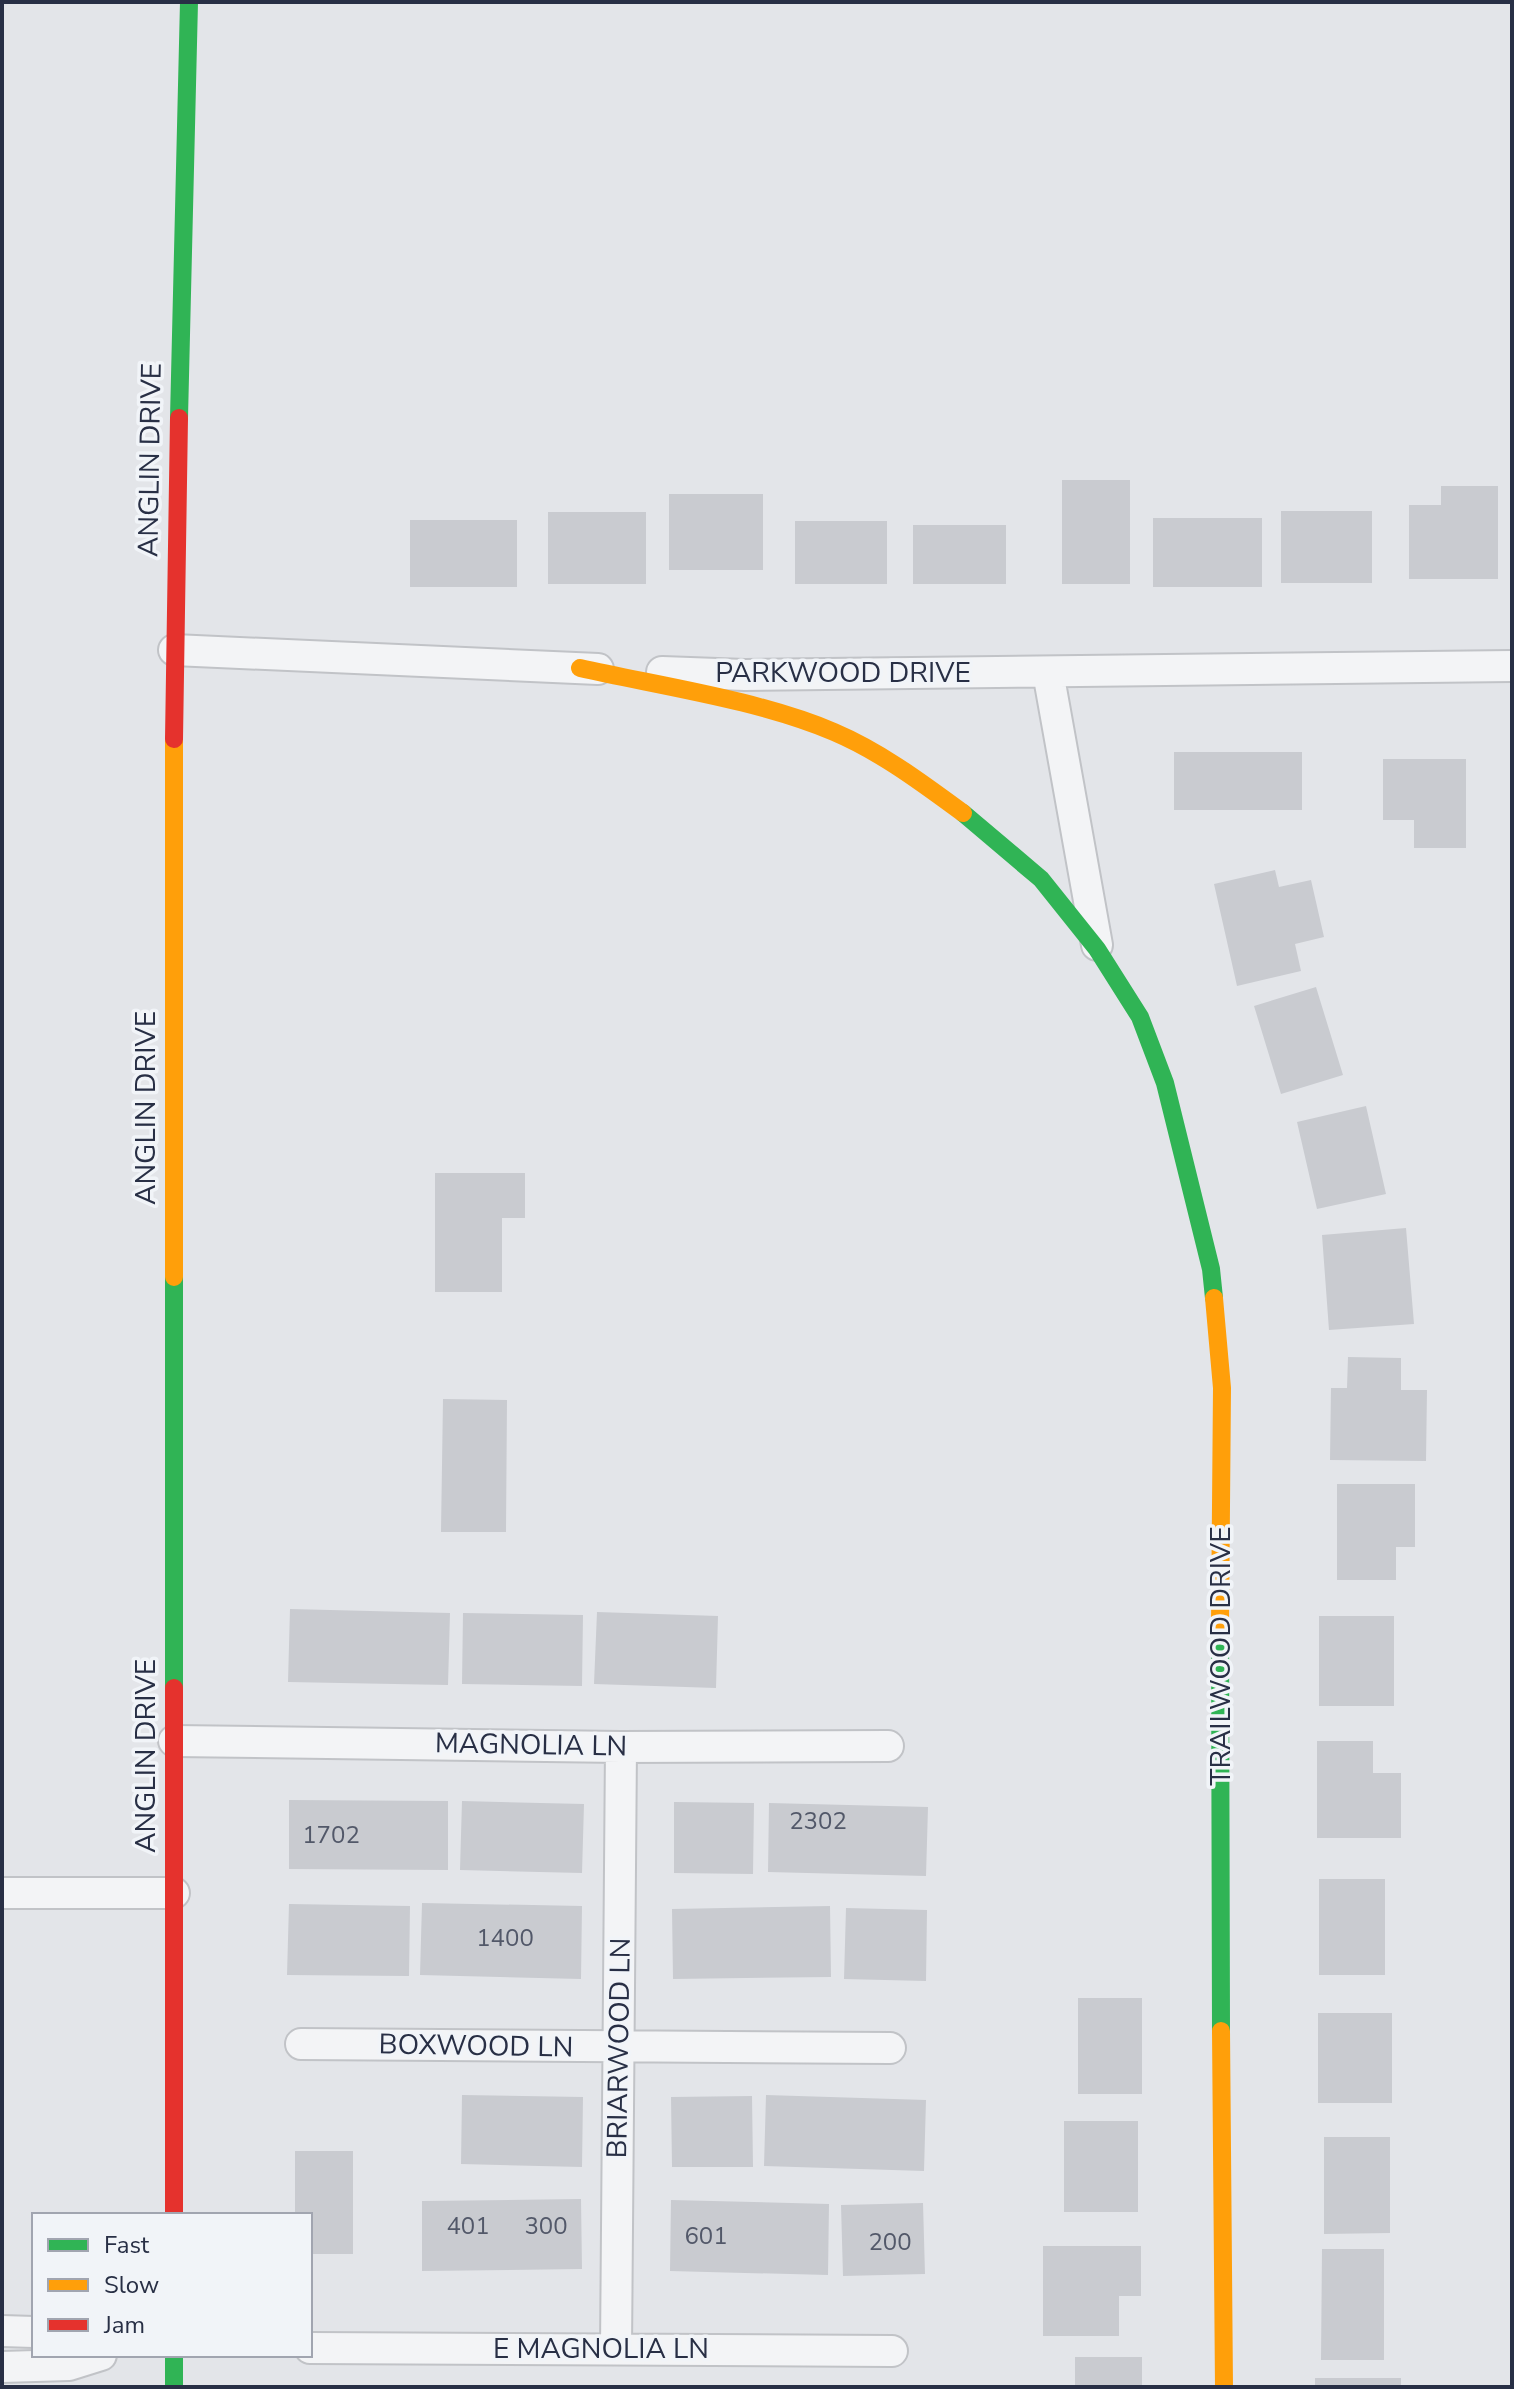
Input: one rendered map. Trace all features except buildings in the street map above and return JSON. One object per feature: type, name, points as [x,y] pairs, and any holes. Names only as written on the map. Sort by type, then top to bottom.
[{"type":"street","name":"ANGLIN DRIVE","points":[[174,2213],[174,650],[189,2]]},
{"type":"street","name":"PARKWOOD DRIVE","points":[[174,650],[745,675],[1512,666]]},
{"type":"street","name":"TRAILWOOD DRIVE","points":[[580,668],[782,716],[834,732],[906,771],[966,815],[1041,879],[1097,949],[1140,1017],[1165,1083],[1211,1269],[1222,1388],[1219,1700],[1224,2387]]},
{"type":"street","name":"TRAILWOOD DRIVE","points":[[1048,672],[1097,949]]},
{"type":"street","name":"MAGNOLIA LN","points":[[174,1741],[621,1747],[888,1746]]},
{"type":"street","name":"BRIARWOOD LN","points":[[616,2349],[621,1747]]},
{"type":"street","points":[[2,1893],[174,1893]]},
{"type":"street","name":"BOXWOOD LN","points":[[301,2044],[890,2048]]},
{"type":"street","points":[[2,2331],[32,2332]]},
{"type":"street","name":"E MAGNOLIA LN","points":[[312,2348],[892,2351]]},
{"type":"street","points":[[2,2367],[69,2365],[95,2357]]},
{"type":"street","points":[[174,2357],[174,2387]]},
{"type":"traffic: fast","points":[[179,418],[189,2]]},
{"type":"traffic: fast","points":[[963,813],[1041,879],[1097,949],[1140,1017],[1165,1083],[1211,1269],[1214,1298]]},
{"type":"traffic: fast","points":[[174,1277],[174,1688]]},
{"type":"traffic: fast","points":[[1220,1624],[1221,2031]]},
{"type":"traffic: fast","points":[[174,2357],[174,2387]]},
{"type":"traffic: slow","points":[[580,668],[742,702],[805,721],[868,749],[963,813]]},
{"type":"traffic: slow","points":[[174,739],[174,1277]]},
{"type":"traffic: slow","points":[[1214,1298],[1222,1388],[1220,1624]]},
{"type":"traffic: slow","points":[[1221,2031],[1224,2387]]},
{"type":"traffic: jam","points":[[174,739],[179,418]]},
{"type":"traffic: jam","points":[[174,1688],[174,2213]]}]
